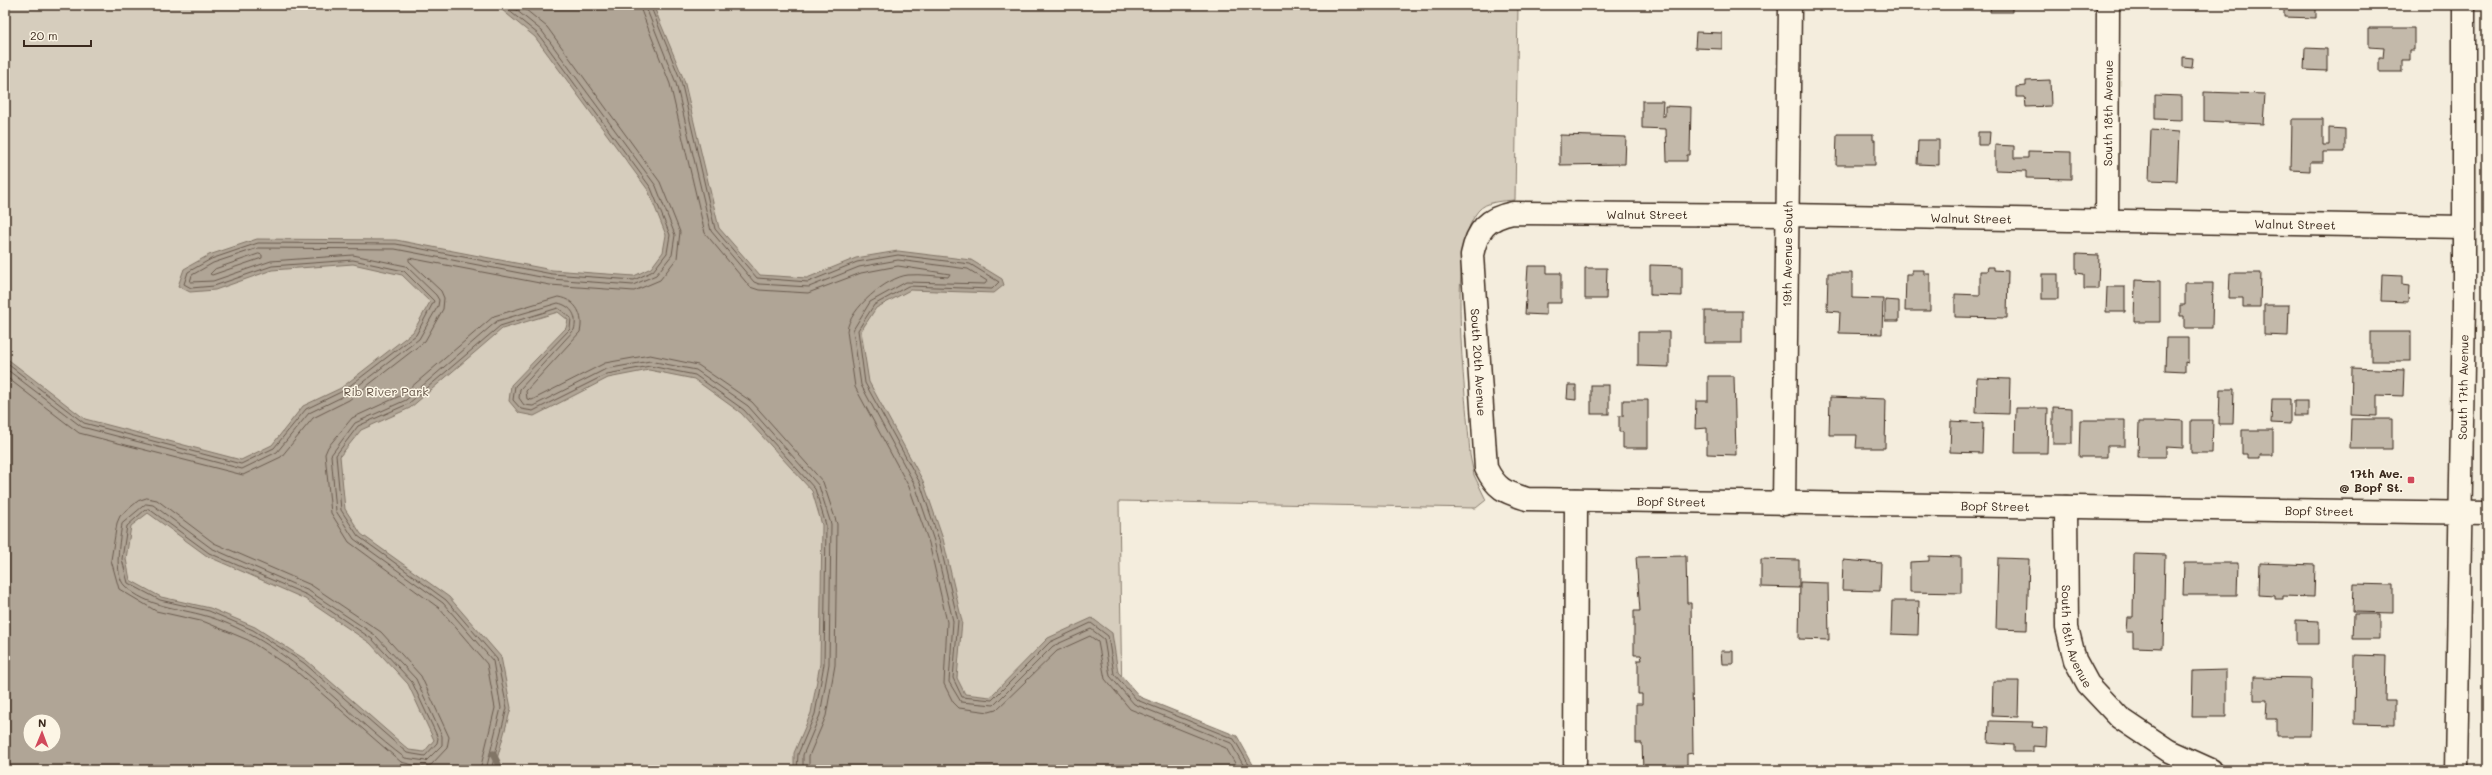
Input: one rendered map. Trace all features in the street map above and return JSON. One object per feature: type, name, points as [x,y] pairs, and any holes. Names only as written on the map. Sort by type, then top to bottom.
[{"type":"street","name":"19th Avenue South","points":[[1784,504],[1786,215],[1790,5]]},
{"type":"street","name":"South 18th Avenue","points":[[2107,220],[2108,5]]},
{"type":"street","name":"South 17th Avenue","points":[[2456,770],[2461,513],[2464,5]]},
{"type":"street","name":"Walnut Street","points":[[1483,227],[1498,216],[1513,213],[1786,215],[2463,227]]},
{"type":"street","name":"South 20th Avenue","points":[[1483,227],[1475,242],[1472,255],[1486,468],[1493,482],[1504,492]]},
{"type":"street","name":"Bopf Street","points":[[1504,492],[1526,499],[1784,504],[2487,513]]},
{"type":"street","points":[[1575,770],[1576,500]]},
{"type":"street","name":"South 18th Avenue","points":[[2066,507],[2067,628],[2075,660],[2088,684],[2120,718],[2168,751],[2211,770]]},
{"type":"green space","name":"Rib River Park","points":[[5,5],[496,5],[508,14],[658,17],[653,5],[1518,5],[1515,200],[1490,203],[1478,211],[1468,231],[1462,259],[1460,328],[1470,455],[1474,475],[1486,500],[1476,508],[1119,501],[1123,770],[5,770]]},
{"type":"water","points":[[496,5],[653,5],[684,80],[719,228],[760,275],[807,278],[856,258],[898,251],[971,260],[1002,279],[1004,285],[994,293],[910,290],[876,308],[861,331],[869,382],[923,481],[943,539],[962,621],[957,678],[965,694],[990,697],[1048,638],[1092,618],[1112,633],[1118,672],[1140,697],[1237,736],[1256,770],[794,770],[794,753],[811,713],[820,664],[822,525],[812,491],[741,413],[694,379],[649,370],[608,378],[534,416],[519,413],[509,401],[511,385],[566,328],[568,320],[558,312],[502,329],[410,408],[361,430],[340,456],[345,509],[361,534],[449,597],[501,657],[511,708],[494,770],[5,770],[5,357],[85,419],[241,460],[272,445],[303,406],[341,388],[413,332],[430,302],[402,275],[353,264],[272,270],[215,290],[190,292],[178,286],[184,269],[209,255],[257,239],[396,240],[552,270],[634,276],[651,268],[663,252],[666,235],[648,190],[535,37]],"holes":[[[148,513],[207,556],[305,599],[370,643],[408,684],[434,740],[424,752],[409,750],[306,660],[255,627],[210,608],[161,597],[130,580],[126,559],[131,526]]]},
{"type":"building","points":[[1991,5],[2012,5],[2012,12],[1990,12]]},
{"type":"building","points":[[2150,5],[2197,5],[2197,10],[2150,7]]},
{"type":"building","points":[[2284,5],[2316,5],[2316,18],[2284,17]]},
{"type":"building","points":[[2369,28],[2414,28],[2414,50],[2410,50],[2410,60],[2402,60],[2402,72],[2379,72],[2379,58],[2383,58],[2384,48],[2369,47]]},
{"type":"building","points":[[1696,32],[1722,33],[1722,49],[1695,48]]},
{"type":"building","points":[[2305,48],[2327,49],[2327,71],[2304,70]]},
{"type":"building","points":[[2183,57],[2193,58],[2192,68],[2183,67]]},
{"type":"building","points":[[2050,80],[2051,106],[2026,107],[2025,97],[2016,97],[2016,87],[2026,86],[2026,81]]},
{"type":"building","points":[[2204,92],[2265,94],[2263,124],[2204,121]]},
{"type":"building","points":[[2155,95],[2182,96],[2182,120],[2155,119]]},
{"type":"building","points":[[1642,101],[1663,101],[1662,116],[1665,116],[1665,106],[1691,107],[1690,155],[1687,155],[1687,161],[1667,161],[1666,129],[1642,128]]},
{"type":"building","points":[[2292,119],[2323,119],[2323,145],[2329,145],[2329,128],[2345,129],[2345,152],[2323,152],[2323,162],[2310,162],[2310,171],[2291,170]]},
{"type":"building","points":[[2151,130],[2179,132],[2177,181],[2149,180]]},
{"type":"building","points":[[1978,132],[1990,132],[1989,145],[1978,145]]},
{"type":"building","points":[[1837,134],[1873,134],[1873,140],[1875,140],[1875,165],[1836,165]]},
{"type":"building","points":[[1560,135],[1626,137],[1625,164],[1560,165]]},
{"type":"building","points":[[1918,140],[1939,140],[1939,165],[1917,164]]},
{"type":"building","points":[[1995,145],[2014,146],[2014,158],[2028,158],[2028,151],[2071,152],[2071,179],[2026,178],[2026,171],[1995,170]]},
{"type":"building","points":[[2076,254],[2099,255],[2098,289],[2084,289],[2084,274],[2076,273]]},
{"type":"building","points":[[1650,265],[1682,266],[1682,296],[1650,295]]},
{"type":"building","points":[[1528,266],[1547,266],[1547,273],[1561,273],[1561,303],[1546,303],[1546,315],[1525,314]]},
{"type":"building","points":[[1988,267],[1994,267],[1994,270],[2008,271],[2007,318],[1955,317],[1955,294],[1980,295],[1980,271],[1987,271]]},
{"type":"building","points":[[1585,268],[1607,268],[1606,299],[1585,299]]},
{"type":"building","points":[[1912,270],[1924,270],[1924,274],[1930,274],[1930,311],[1905,311],[1906,275],[1912,275]]},
{"type":"building","points":[[1828,273],[1852,273],[1852,298],[1883,299],[1882,334],[1839,333],[1840,312],[1827,311]]},
{"type":"building","points":[[2230,273],[2261,273],[2260,307],[2243,307],[2243,298],[2229,298]]},
{"type":"building","points":[[2042,274],[2058,274],[2058,299],[2042,299]]},
{"type":"building","points":[[2382,275],[2402,276],[2402,285],[2409,286],[2408,302],[2381,301]]},
{"type":"building","points":[[2135,280],[2160,281],[2160,322],[2134,322]]},
{"type":"building","points":[[2185,283],[2213,283],[2212,328],[2184,328],[2184,316],[2180,316],[2180,305],[2185,305]]},
{"type":"building","points":[[2107,287],[2125,287],[2125,312],[2106,312]]},
{"type":"building","points":[[1885,300],[1899,301],[1899,321],[1885,321]]},
{"type":"building","points":[[2264,305],[2289,305],[2288,336],[2264,335]]},
{"type":"building","points":[[1705,311],[1742,311],[1742,343],[1705,343]]},
{"type":"building","points":[[1638,332],[1669,332],[1669,367],[1638,366]]},
{"type":"building","points":[[2371,332],[2411,332],[2411,361],[2371,361]]},
{"type":"building","points":[[2166,338],[2188,338],[2188,363],[2185,362],[2185,371],[2165,370]]},
{"type":"building","points":[[2352,368],[2404,370],[2403,396],[2377,395],[2377,416],[2351,415]]},
{"type":"building","points":[[1708,376],[1734,376],[1736,455],[1707,454],[1707,428],[1695,429],[1696,401],[1708,401]]},
{"type":"building","points":[[1977,378],[2010,379],[2009,414],[1976,413]]},
{"type":"building","points":[[1568,385],[1576,385],[1576,400],[1567,399]]},
{"type":"building","points":[[1591,385],[1609,385],[1609,414],[1591,414]]},
{"type":"building","points":[[2220,389],[2234,389],[2233,424],[2219,424]]},
{"type":"building","points":[[1830,397],[1886,399],[1885,448],[1856,448],[1857,435],[1829,435]]},
{"type":"building","points":[[2272,399],[2290,399],[2290,424],[2271,423]]},
{"type":"building","points":[[1623,400],[1648,400],[1648,448],[1623,448],[1623,432],[1619,432],[1619,416],[1623,416]]},
{"type":"building","points":[[2294,401],[2308,401],[2308,416],[2294,416]]},
{"type":"building","points":[[2053,407],[2072,408],[2072,444],[2053,444]]},
{"type":"building","points":[[2016,408],[2048,408],[2047,453],[2015,453]]},
{"type":"building","points":[[2351,419],[2392,419],[2392,449],[2350,449]]},
{"type":"building","points":[[2080,420],[2125,420],[2125,446],[2107,446],[2107,457],[2079,457]]},
{"type":"building","points":[[2166,420],[2183,421],[2183,448],[2166,447],[2166,457],[2138,457],[2139,422],[2166,422]]},
{"type":"building","points":[[2191,420],[2213,420],[2212,453],[2191,453]]},
{"type":"building","points":[[1951,421],[1983,423],[1982,453],[1950,452]]},
{"type":"building","points":[[2242,430],[2273,430],[2273,455],[2260,455],[2260,458],[2247,458],[2247,454],[2242,454]]},
{"type":"building","points":[[2134,554],[2165,555],[2163,648],[2133,647],[2133,632],[2126,632],[2127,617],[2133,617]]},
{"type":"building","points":[[1686,556],[1687,603],[1691,603],[1693,753],[1687,754],[1687,770],[1643,770],[1642,743],[1636,743],[1636,704],[1642,704],[1642,694],[1638,694],[1638,660],[1642,660],[1641,655],[1634,655],[1634,611],[1640,611],[1636,557]]},
{"type":"building","points":[[1929,556],[1961,557],[1961,593],[1910,592],[1910,562],[1929,561]]},
{"type":"building","points":[[1998,558],[2029,559],[2027,630],[1996,629]]},
{"type":"building","points":[[1761,559],[1799,560],[1799,588],[1761,587]]},
{"type":"building","points":[[1843,560],[1881,563],[1880,591],[1842,590]]},
{"type":"building","points":[[2184,563],[2238,563],[2237,595],[2183,595]]},
{"type":"building","points":[[2260,563],[2315,565],[2314,597],[2283,596],[2283,599],[2275,599],[2275,596],[2259,595]]},
{"type":"building","points":[[1800,582],[1828,583],[1829,640],[1799,639]]},
{"type":"building","points":[[2354,584],[2393,585],[2393,613],[2353,612]]},
{"type":"building","points":[[1892,601],[1919,601],[1918,635],[1891,634]]},
{"type":"building","points":[[2354,614],[2380,614],[2380,639],[2353,639]]},
{"type":"building","points":[[2296,620],[2319,621],[2319,644],[2296,644]]},
{"type":"building","points":[[1721,651],[1733,651],[1733,664],[1722,664]]},
{"type":"building","points":[[2355,655],[2386,656],[2385,701],[2395,701],[2395,725],[2354,724]]},
{"type":"building","points":[[2226,670],[2226,717],[2192,717],[2193,671]]},
{"type":"building","points":[[2254,677],[2312,678],[2311,736],[2277,736],[2277,719],[2266,719],[2267,700],[2254,700]]},
{"type":"building","points":[[1993,681],[2019,681],[2018,717],[1992,716]]},
{"type":"building","points":[[1989,721],[2033,722],[2032,727],[2047,728],[2046,747],[2033,746],[2033,752],[2014,752],[2014,745],[1988,743]]},
{"type":"waterway","points":[[493,754],[501,770]]},
{"type":"place","name":"17th Ave. @ Bopf St.","points":[[2411,480]]}]
